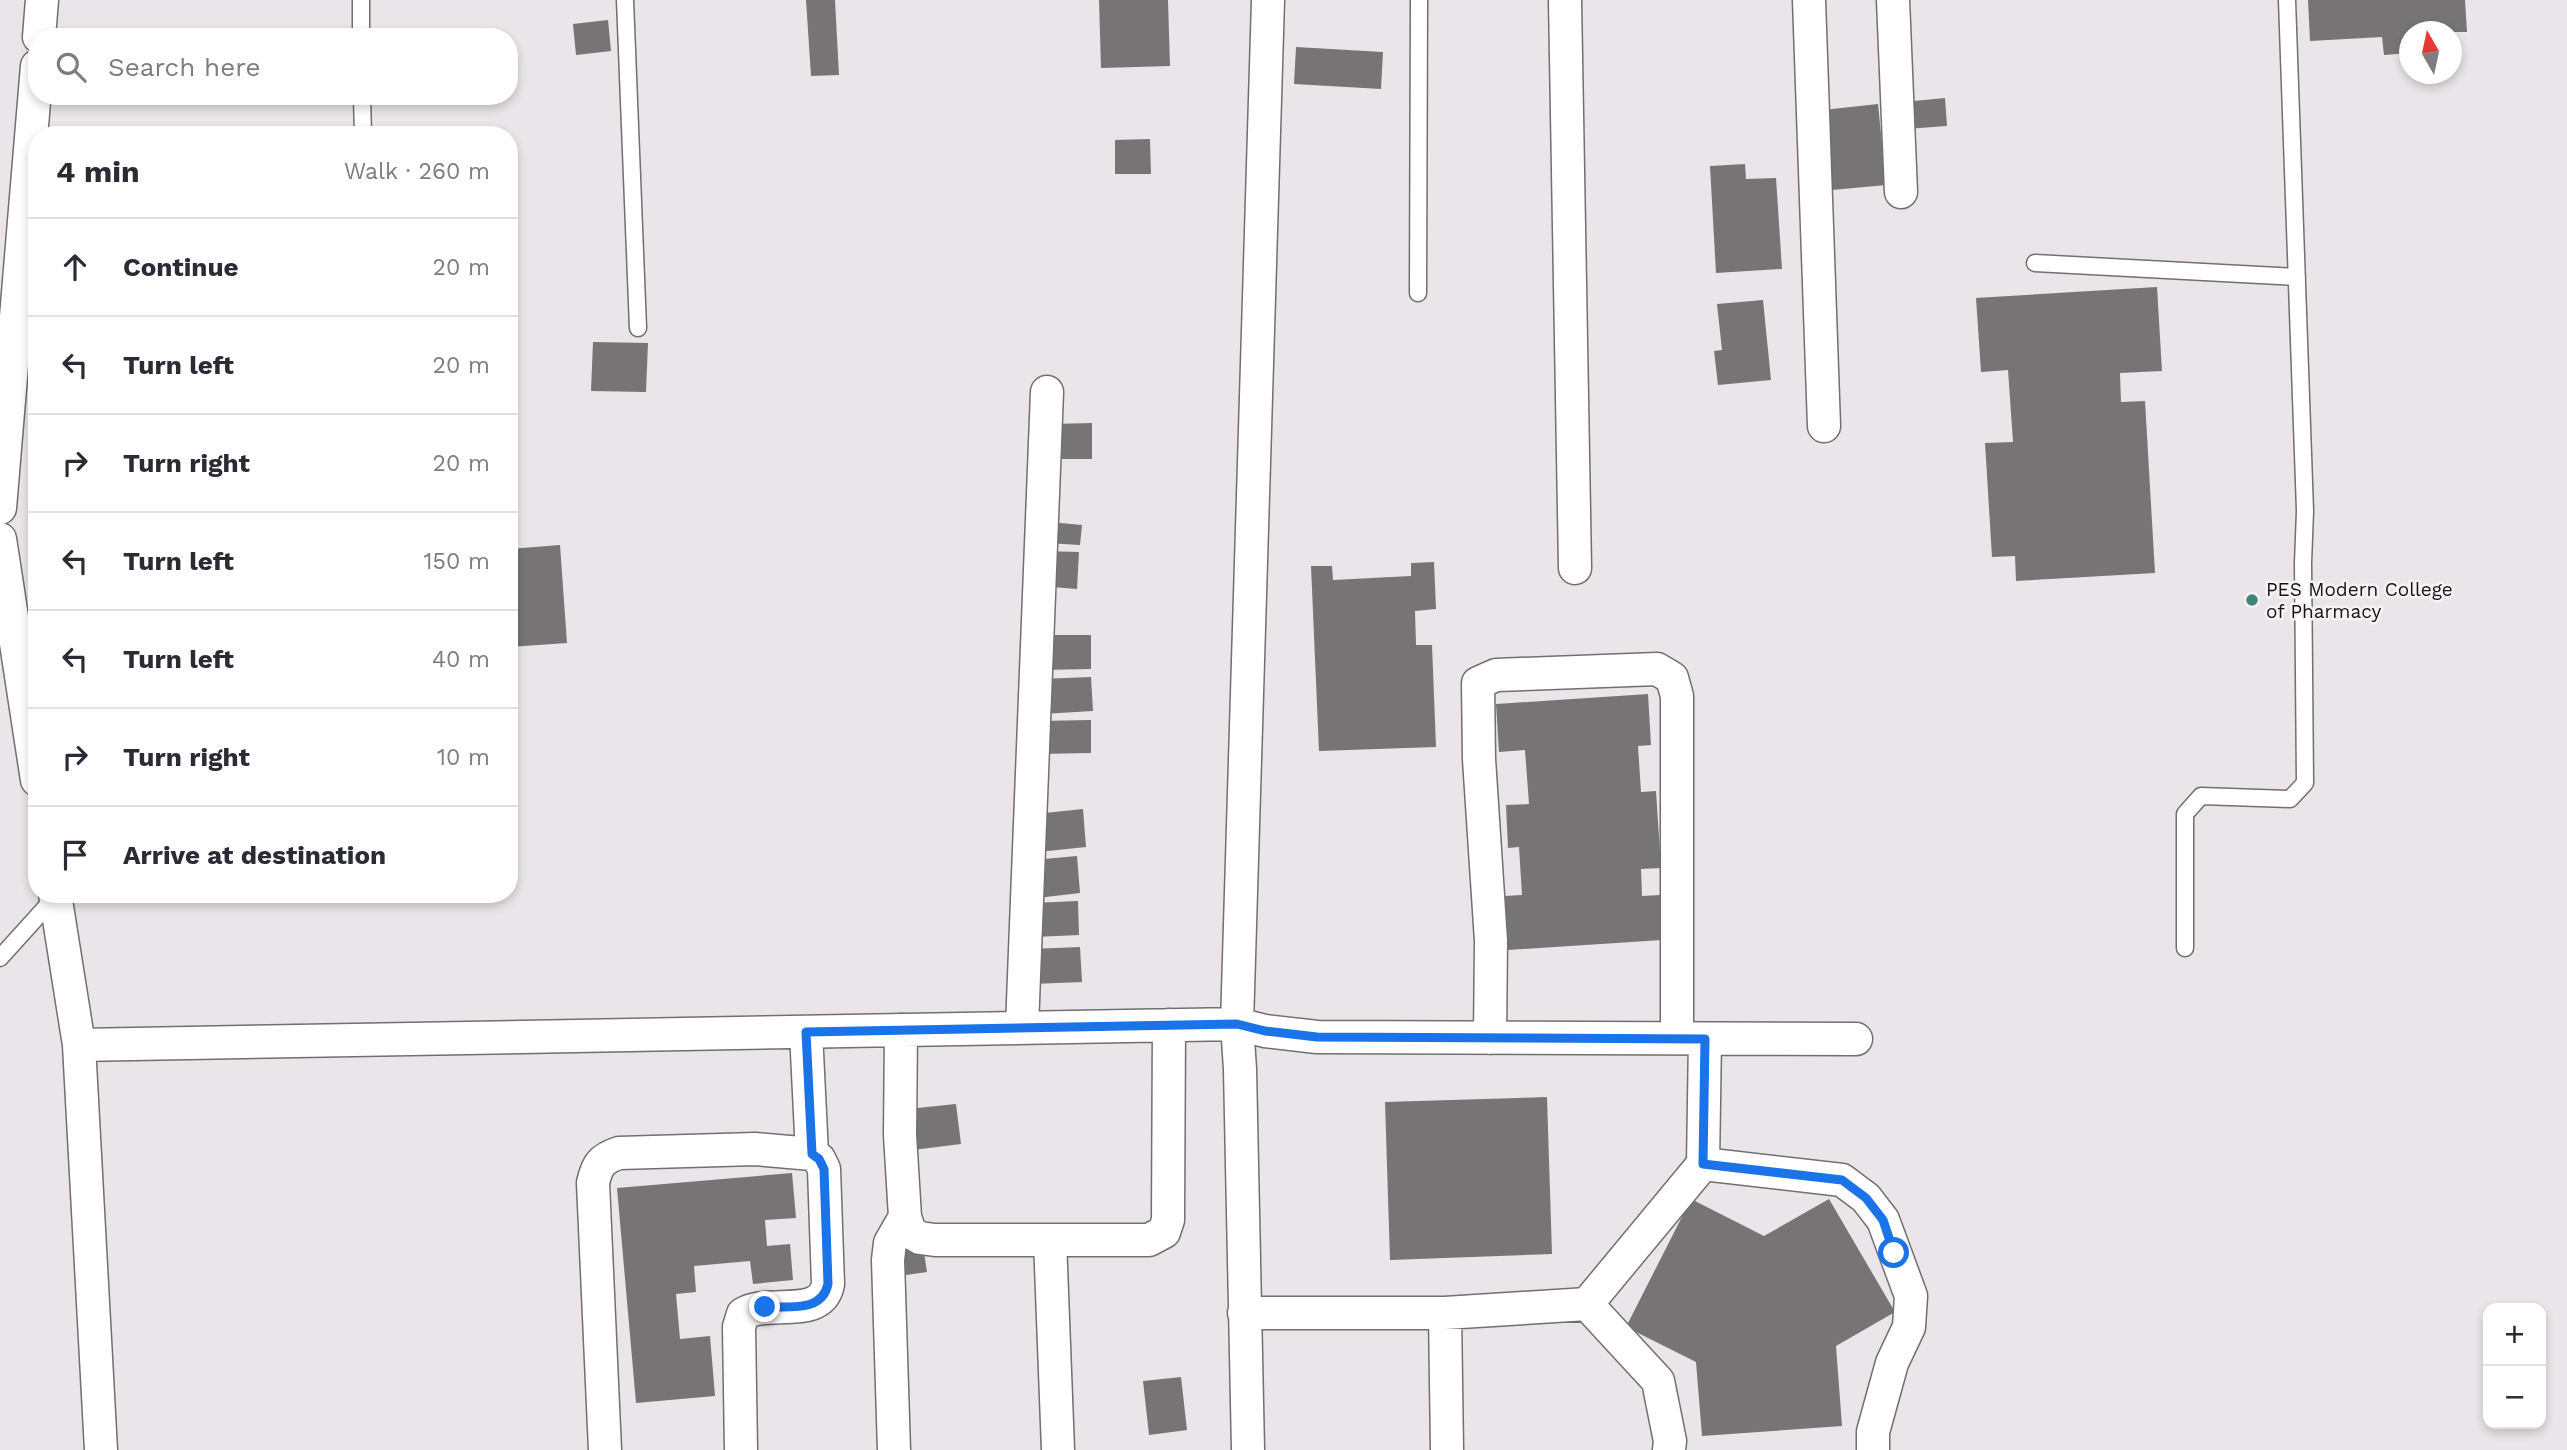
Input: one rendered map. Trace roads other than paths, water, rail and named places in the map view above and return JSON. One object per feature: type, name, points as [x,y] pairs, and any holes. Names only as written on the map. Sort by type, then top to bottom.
[{"type":"street","points":[[40,28],[42,0]]},
{"type":"street","points":[[1248,1450],[1237,1024],[1268,0]]},
{"type":"street","points":[[1565,0],[1575,568]]},
{"type":"street","points":[[1809,0],[1824,426]]},
{"type":"street","points":[[1893,0],[1901,192]]},
{"type":"street","points":[[32,126],[34,105]]},
{"type":"street","points":[[0,508],[28,174]]},
{"type":"street","points":[[1023,1027],[1046,392]]},
{"type":"street","points":[[0,539],[28,721]]},
{"type":"street","points":[[1244,1312],[1445,1313],[1587,1304],[1703,1164],[1691,1039],[1677,696],[1672,678],[1657,669],[1496,675],[1478,683],[1478,735],[1491,941],[1490,1038]]},
{"type":"street","points":[[56,903],[79,1045],[102,1450]]},
{"type":"street","points":[[79,1045],[1237,1024],[1265,1031],[1317,1037],[1856,1039]]},
{"type":"street","points":[[901,1030],[900,1135],[905,1217],[910,1232],[920,1238],[1149,1240],[1164,1232],[1168,1220],[1169,1025]]},
{"type":"street","points":[[806,1032],[812,1154]]},
{"type":"street","points":[[605,1450],[593,1183],[596,1168],[604,1158],[619,1153],[755,1149],[812,1154],[819,1159],[824,1169],[828,1284],[826,1293],[820,1301],[805,1306],[765,1307],[751,1309],[743,1314],[739,1327],[741,1450]]},
{"type":"street","points":[[1703,1164],[1842,1180],[1866,1198],[1883,1220],[1911,1296],[1909,1327],[1892,1363],[1872,1432],[1873,1450]]},
{"type":"street","points":[[894,1450],[888,1260],[890,1242],[905,1217]]},
{"type":"street","points":[[1050,1240],[1058,1450]]},
{"type":"street","points":[[1587,1304],[1658,1381],[1670,1441],[1669,1450]]},
{"type":"street","points":[[1445,1313],[1447,1450]]},
{"type":"lane","points":[[361,0],[361,28]]},
{"type":"lane","points":[[625,0],[638,328]]},
{"type":"lane","points":[[1418,292],[1419,0]]},
{"type":"lane","points":[[2185,948],[2185,814],[2201,796],[2290,799],[2305,783],[2305,511],[2287,0]]},
{"type":"lane","points":[[362,105],[363,126]]},
{"type":"lane","points":[[2035,264],[2297,277]]},
{"type":"lane","points":[[0,958],[48,903]]},
{"type":"place","name":"PES Modern College of Pharmacy","points":[[2252,600]]}]
